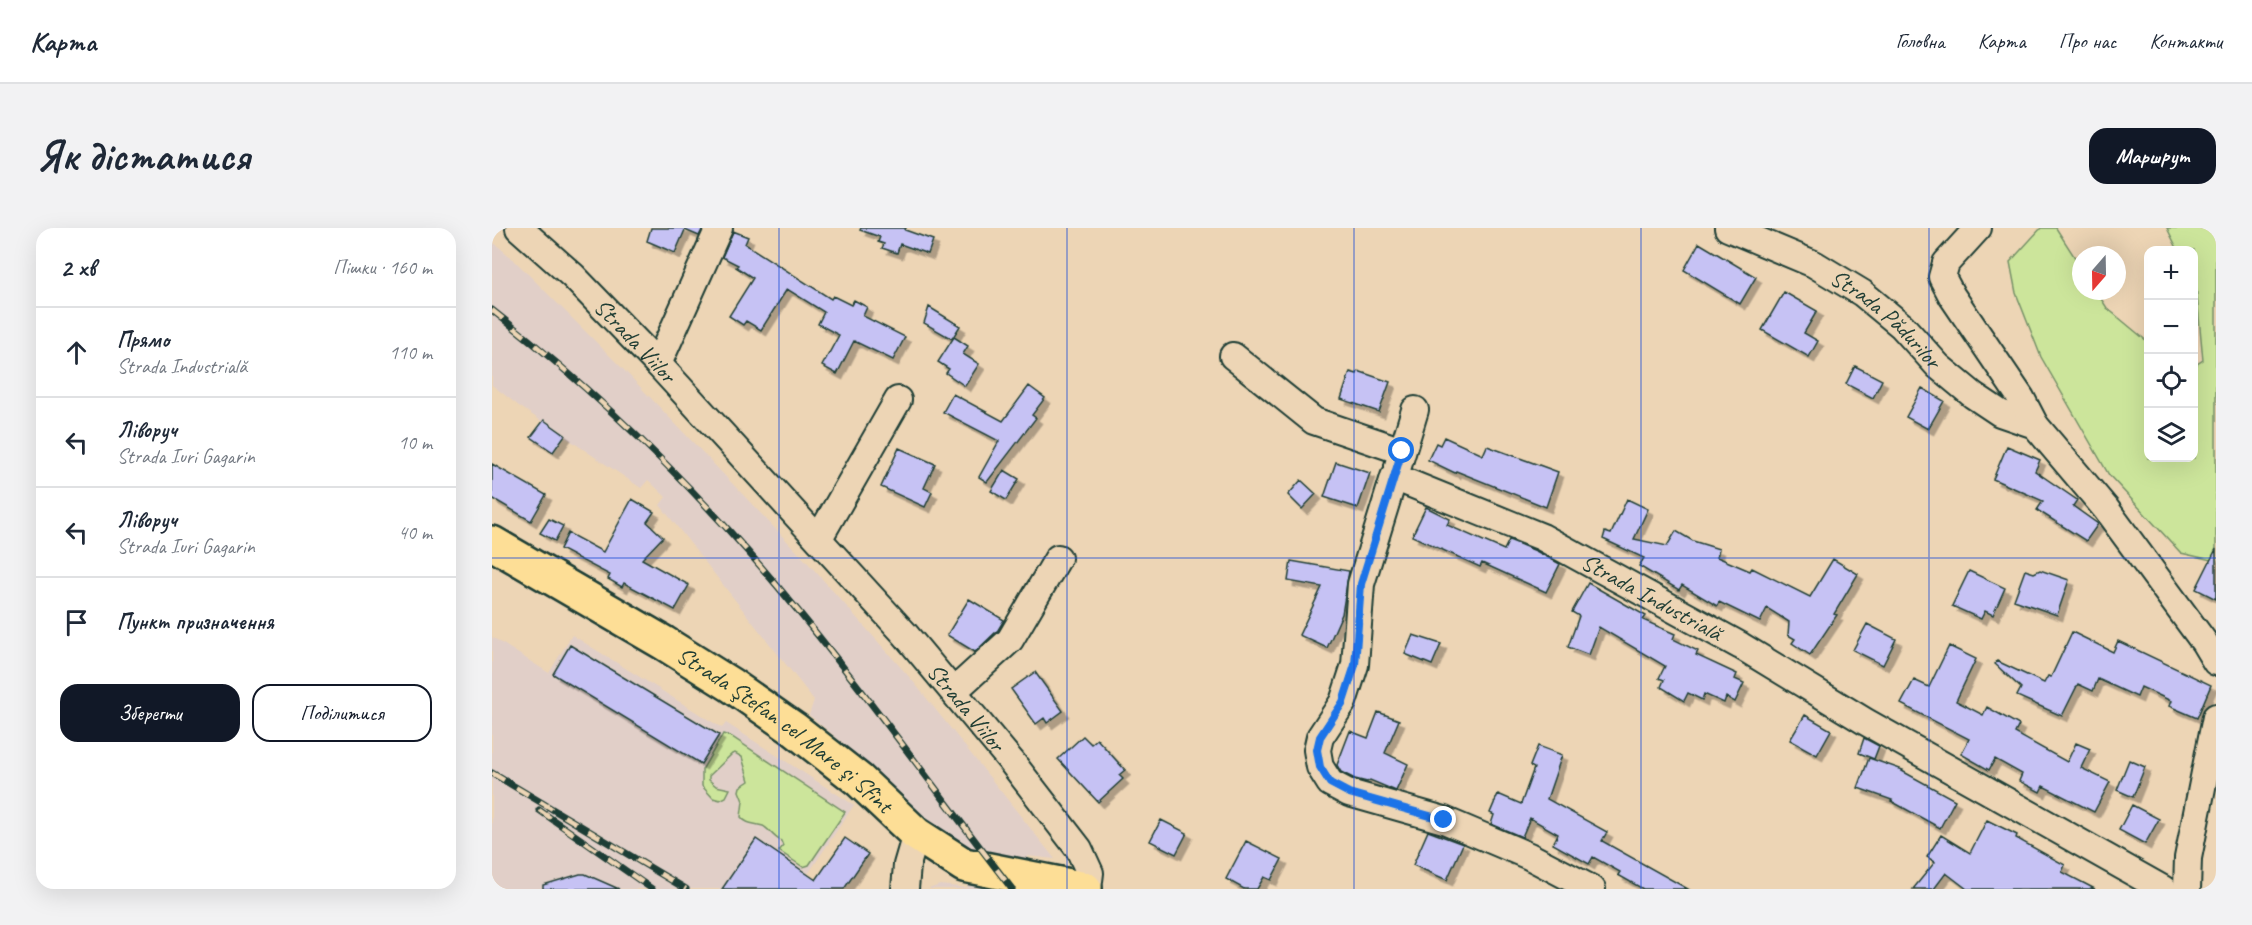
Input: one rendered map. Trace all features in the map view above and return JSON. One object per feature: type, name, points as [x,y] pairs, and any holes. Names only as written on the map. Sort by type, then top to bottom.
[{"type":"main road","name":"Strada Ştefan cel Mare şi Sfînt","points":[[492,543],[664,643],[731,686],[794,729],[851,774],[916,834],[964,865],[1087,889]]},
{"type":"street","name":"Strada Viilor","points":[[519,228],[573,276],[658,364],[819,538],[954,691],[1080,849],[1090,873],[1087,889]]},
{"type":"street","points":[[658,364],[719,228]]},
{"type":"street","name":"Strada Pădurilor","points":[[1728,228],[1814,264],[1862,293],[1902,326],[1938,366],[1973,395],[2000,413],[2035,425]]},
{"type":"street","points":[[1978,228],[1946,263],[1942,277],[1952,296],[2020,398],[2035,425],[2106,509],[2204,642],[2216,662]]},
{"type":"street","points":[[1233,356],[1314,421],[1402,451]]},
{"type":"street","points":[[819,538],[898,400]]},
{"type":"street","points":[[1414,410],[1361,584],[1355,665],[1343,702],[1320,737],[1317,750],[1320,767],[1330,783],[1349,793],[1444,820],[1529,856],[1592,889]]},
{"type":"street","name":"Strada Industrială","points":[[1394,477],[1542,537],[1741,646],[1866,722],[2163,889]]},
{"type":"street","points":[[954,691],[1010,640],[1058,558]]},
{"type":"street","points":[[2187,889],[2188,858],[2216,717]]},
{"type":"street","points":[[905,889],[907,865],[916,834]]},
{"type":"shaded area","points":[[492,241],[513,259],[625,371],[808,563],[912,680],[1055,859],[1027,856],[1046,889],[928,889],[940,885],[968,888],[953,843],[872,767],[809,715],[814,700],[660,505],[666,497],[648,480],[641,488],[519,406],[492,385]]},
{"type":"shaded area","points":[[572,635],[722,728],[726,723],[854,805],[798,889],[492,889],[492,637],[549,673]]},
{"type":"green space","points":[[2041,228],[2056,228],[2072,253],[2072,300],[2102,300],[2107,308],[2144,339],[2144,462],[2198,462],[2198,363],[2203,360],[2198,306],[2198,246],[2176,246],[2167,228],[2216,228],[2216,561],[2181,553],[2109,475],[2041,357],[2016,293],[2010,262]]},
{"type":"green space","points":[[723,734],[732,737],[845,812],[809,865],[803,867],[779,851],[783,846],[781,841],[763,826],[748,823],[741,817],[743,801],[739,791],[740,787],[749,781],[742,757],[735,753],[732,754],[709,776],[709,780],[716,786],[730,789],[726,797],[720,800],[713,798],[702,786],[702,770]]},
{"type":"building","points":[[651,228],[703,228],[699,236],[685,230],[675,253],[647,241]]},
{"type":"building","points":[[861,228],[906,228],[905,230],[933,240],[928,254],[900,244],[897,253],[882,248],[884,244],[878,242],[880,237],[860,230]]},
{"type":"building","points":[[733,231],[748,237],[745,244],[831,299],[833,296],[851,305],[854,300],[867,307],[863,316],[905,337],[893,360],[854,341],[837,374],[822,366],[839,335],[818,324],[824,312],[787,289],[761,330],[746,321],[743,325],[729,316],[753,278],[736,267],[738,265],[722,257]]},
{"type":"building","points":[[1699,243],[1756,277],[1740,304],[1684,270]]},
{"type":"building","points":[[1784,292],[1817,311],[1804,333],[1818,341],[1809,357],[1762,330]]},
{"type":"building","points":[[929,307],[960,326],[952,339],[924,323]]},
{"type":"building","points":[[954,337],[968,346],[963,354],[979,364],[965,386],[946,373],[949,369],[938,362]]},
{"type":"building","points":[[1855,366],[1882,380],[1873,398],[1846,384]]},
{"type":"building","points":[[1358,371],[1390,382],[1379,412],[1341,399],[1350,372],[1357,374]]},
{"type":"building","points":[[1029,386],[1045,398],[1032,415],[1036,418],[987,482],[979,477],[999,441],[943,412],[953,394],[1003,421]]},
{"type":"building","points":[[1922,388],[1944,401],[1928,429],[1906,417]]},
{"type":"building","points":[[544,420],[565,435],[553,452],[531,437]]},
{"type":"building","points":[[1444,437],[1483,455],[1487,446],[1558,472],[1546,507],[1456,471],[1455,473],[1428,460],[1436,443],[1440,445]]},
{"type":"building","points":[[2007,446],[2040,460],[2035,471],[2077,500],[2073,506],[2098,524],[2086,541],[2037,510],[2043,501],[1993,479]]},
{"type":"building","points":[[899,448],[935,464],[924,488],[932,492],[925,507],[881,487]]},
{"type":"building","points":[[1336,462],[1370,473],[1358,508],[1324,497]]},
{"type":"building","points":[[492,464],[546,495],[531,521],[492,498]]},
{"type":"building","points":[[1004,470],[1019,479],[1006,500],[991,491]]},
{"type":"building","points":[[1301,480],[1316,494],[1302,509],[1288,495]]},
{"type":"building","points":[[632,499],[654,512],[647,522],[663,537],[642,559],[689,585],[675,610],[624,583],[622,587],[608,579],[610,575],[560,549],[568,533],[603,552]]},
{"type":"building","points":[[1627,499],[1648,509],[1634,539],[1667,546],[1676,531],[1693,541],[1719,549],[1717,557],[1750,571],[1752,568],[1810,597],[1833,559],[1858,574],[1834,614],[1837,615],[1810,655],[1792,643],[1795,639],[1788,635],[1789,622],[1767,608],[1760,622],[1719,602],[1717,606],[1682,585],[1679,590],[1639,566],[1644,558],[1603,539],[1605,532],[1611,534]]},
{"type":"building","points":[[1426,507],[1450,519],[1447,525],[1504,550],[1509,540],[1560,564],[1546,592],[1482,563],[1480,567],[1412,536]]},
{"type":"building","points":[[549,519],[563,526],[555,541],[540,533]]},
{"type":"building","points":[[2216,549],[2216,599],[2196,589]]},
{"type":"building","points":[[1291,561],[1349,571],[1342,614],[1327,648],[1299,635],[1322,587],[1288,581]]},
{"type":"building","points":[[2025,570],[2034,573],[2040,570],[2069,580],[2057,615],[2014,600]]},
{"type":"building","points":[[1969,571],[2005,588],[1993,615],[1985,611],[1981,619],[1952,606]]},
{"type":"building","points":[[1588,583],[1646,616],[1643,620],[1675,634],[1673,639],[1698,651],[1696,655],[1737,674],[1735,679],[1744,683],[1735,702],[1726,697],[1724,703],[1704,694],[1702,700],[1688,693],[1684,701],[1661,687],[1664,680],[1659,678],[1665,666],[1599,627],[1589,655],[1568,647],[1579,616],[1572,612]]},
{"type":"building","points":[[969,599],[1004,620],[998,630],[975,652],[947,635]]},
{"type":"building","points":[[1867,624],[1896,639],[1883,665],[1853,650]]},
{"type":"building","points":[[2072,632],[2113,652],[2118,641],[2211,685],[2197,718],[2169,706],[2171,701],[2141,687],[2137,697],[2098,679],[2093,691],[2078,684],[2062,716],[2017,696],[2021,688],[1995,664],[1997,661],[2044,683],[2048,676],[2051,677]]},
{"type":"building","points":[[1413,635],[1441,644],[1432,665],[1405,654]]},
{"type":"building","points":[[570,645],[719,735],[701,764],[553,674]]},
{"type":"building","points":[[1949,646],[1976,659],[1956,701],[1983,715],[1987,707],[2019,725],[2015,733],[2067,762],[2076,743],[2090,749],[2081,768],[2110,782],[2094,812],[2043,786],[2040,792],[2019,781],[2022,774],[1995,759],[1989,770],[1961,754],[1969,739],[1901,704],[1914,680],[1929,687]]},
{"type":"building","points":[[1035,672],[1063,711],[1047,723],[1044,718],[1036,724],[1011,689]]},
{"type":"building","points":[[1378,712],[1399,720],[1385,753],[1408,764],[1396,791],[1370,780],[1367,782],[1355,779],[1341,772],[1337,765],[1350,731],[1368,738]]},
{"type":"building","points":[[1805,715],[1831,730],[1817,755],[1790,740]]},
{"type":"building","points":[[1083,736],[1091,744],[1097,739],[1125,770],[1119,775],[1123,779],[1098,802],[1058,759]]},
{"type":"building","points":[[1864,738],[1879,746],[1874,759],[1859,753]]},
{"type":"building","points":[[1538,746],[1562,755],[1547,799],[1607,832],[1602,841],[1688,889],[1643,889],[1618,875],[1620,872],[1593,857],[1589,864],[1553,844],[1558,834],[1530,818],[1522,837],[1491,824],[1494,815],[1490,813],[1498,794],[1521,804],[1534,768],[1530,766]]},
{"type":"building","points":[[1869,758],[1903,770],[1955,800],[1940,828],[1892,800],[1858,788]]},
{"type":"building","points":[[2129,760],[2145,767],[2133,797],[2117,790]]},
{"type":"building","points":[[2132,805],[2159,819],[2145,844],[2119,830]]},
{"type":"building","points":[[1161,820],[1187,833],[1176,854],[1150,841]]},
{"type":"building","points":[[1987,820],[2017,835],[2016,838],[2065,865],[2062,872],[2095,889],[1967,889],[1946,873],[1934,889],[1913,889],[1935,862],[1927,857],[1941,835],[1970,853]]},
{"type":"building","points":[[1428,831],[1463,844],[1447,880],[1413,865]]},
{"type":"building","points":[[845,838],[868,854],[844,889],[722,889],[756,839],[816,880]]},
{"type":"building","points":[[1246,841],[1282,859],[1271,880],[1264,877],[1257,889],[1244,889],[1226,879]]},
{"type":"building","points":[[580,874],[619,889],[543,889],[543,885]]},
{"type":"railway","points":[[492,310],[560,366],[658,456],[749,553],[818,635],[1012,889]]},
{"type":"railway","points":[[492,773],[686,889]]},
{"type":"railway","points":[[539,810],[652,889]]},
{"type":"route","points":[[1402,451],[1361,584],[1355,665],[1343,702],[1320,737],[1317,750],[1320,767],[1330,783],[1349,793],[1444,820]]}]
